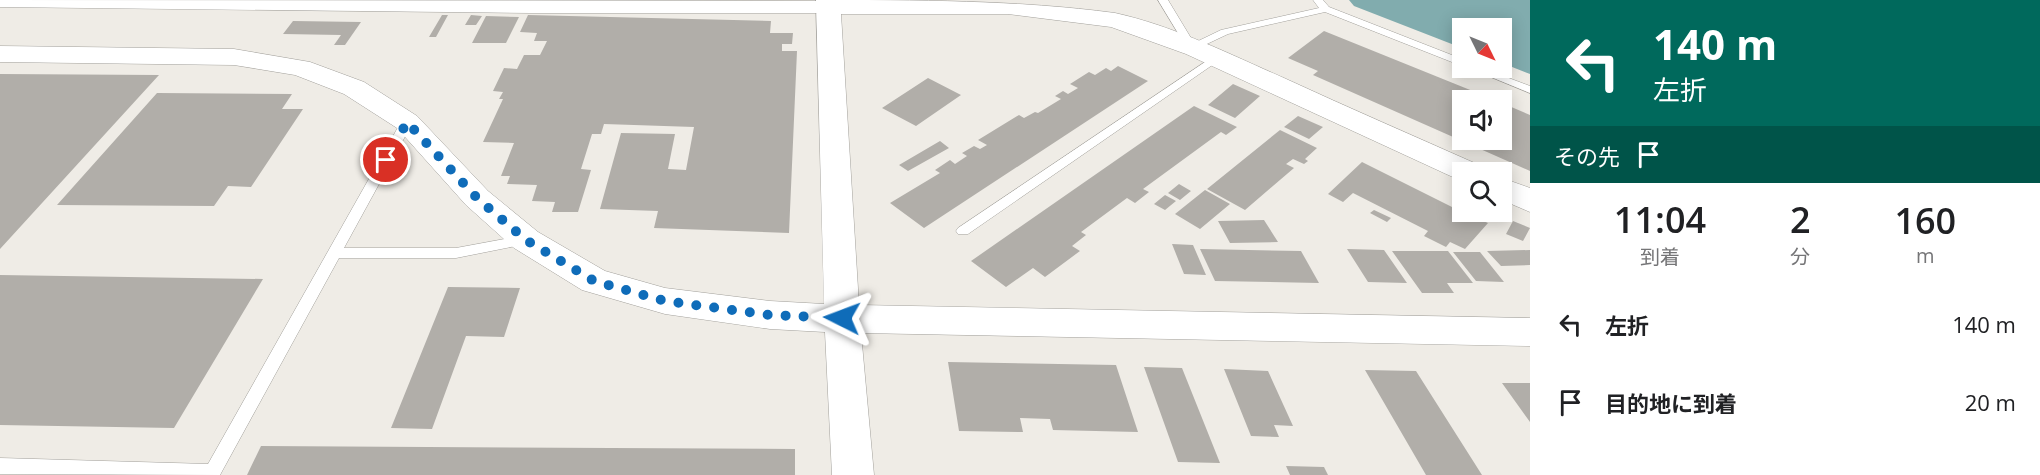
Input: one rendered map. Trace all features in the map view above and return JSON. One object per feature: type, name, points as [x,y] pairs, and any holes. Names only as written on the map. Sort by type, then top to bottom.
[{"type":"street","points":[[0,1],[955,3],[1038,9],[1112,20],[1149,30],[1217,57],[1452,165]]},
{"type":"street","points":[[829,4],[842,318],[853,475]]},
{"type":"street","points":[[0,54],[234,57],[302,68],[354,88],[407,122],[477,198],[526,240],[594,281],[665,301],[770,315],[842,318],[1530,332]]},
{"type":"street","points":[[1512,193],[1530,201]]},
{"type":"lane","points":[[1163,0],[1192,48],[1226,32],[1326,9]]},
{"type":"lane","points":[[1318,0],[1326,9],[1452,59]]},
{"type":"lane","points":[[963,231],[1217,57]]},
{"type":"lane","points":[[1499,78],[1530,90]]},
{"type":"lane","points":[[0,466],[212,474],[407,122]]},
{"type":"lane","points":[[334,253],[456,253],[526,240]]},
{"type":"water","points":[[1349,0],[1530,0],[1530,74],[1512,67],[1512,18],[1452,18],[1452,44],[1354,6]]},
{"type":"building","points":[[442,15],[448,15],[436,37],[429,37]]},
{"type":"building","points":[[471,15],[482,16],[476,25],[465,25]]},
{"type":"building","points":[[528,15],[771,21],[770,33],[793,33],[792,44],[782,44],[782,51],[797,51],[789,233],[654,228],[658,211],[600,209],[621,133],[675,134],[668,169],[686,170],[694,127],[604,124],[601,134],[592,134],[581,169],[591,170],[578,212],[552,212],[555,202],[532,201],[537,185],[507,184],[510,176],[501,176],[514,143],[483,142],[503,99],[499,99],[503,92],[493,91],[504,68],[517,69],[524,55],[540,55],[547,41],[534,41],[537,33],[520,32]]},
{"type":"building","points":[[486,16],[519,17],[506,43],[472,43]]},
{"type":"building","points":[[293,21],[361,22],[345,45],[334,45],[341,35],[283,34]]},
{"type":"building","points":[[1324,31],[1470,90],[1452,90],[1452,136],[1313,75],[1318,71],[1288,58]]},
{"type":"building","points":[[1118,66],[1148,81],[924,228],[890,203],[940,173],[935,170],[950,160],[955,164],[967,156],[962,153],[974,146],[980,149],[987,145],[978,140],[1019,115],[1024,118],[1035,112],[1038,113],[1061,99],[1055,96],[1063,91],[1068,94],[1078,88],[1070,84],[1089,72],[1095,75],[1106,68],[1111,71]]},
{"type":"building","points":[[0,74],[159,75],[0,249]]},
{"type":"building","points":[[928,78],[961,95],[916,126],[882,108]]},
{"type":"building","points":[[1233,84],[1260,96],[1235,118],[1208,105]]},
{"type":"building","points":[[157,93],[292,94],[282,109],[303,109],[251,187],[228,186],[214,206],[57,205]]},
{"type":"building","points":[[1194,106],[1237,127],[1226,135],[1221,132],[1143,189],[1149,192],[1135,203],[1127,198],[1081,232],[1086,235],[1072,246],[1080,251],[1045,277],[1033,268],[1006,287],[971,261]]},
{"type":"building","points":[[1512,107],[1530,115],[1530,171],[1483,150],[1512,150]]},
{"type":"building","points":[[1298,116],[1323,127],[1309,139],[1284,127]]},
{"type":"building","points":[[1280,130],[1317,148],[1305,159],[1308,161],[1304,164],[1293,159],[1286,164],[1294,168],[1245,210],[1207,189]]},
{"type":"building","points":[[940,141],[949,148],[908,171],[899,165]]},
{"type":"building","points":[[1362,162],[1452,207],[1452,222],[1488,223],[1465,249],[1450,242],[1446,247],[1424,236],[1428,231],[1353,193],[1343,202],[1328,194]]},
{"type":"building","points":[[1179,184],[1191,191],[1180,200],[1168,193]]},
{"type":"building","points":[[1205,190],[1230,204],[1200,229],[1175,214]]},
{"type":"building","points":[[1165,195],[1176,201],[1165,210],[1154,204]]},
{"type":"building","points":[[1374,210],[1391,218],[1387,222],[1370,213]]},
{"type":"building","points":[[1264,220],[1278,242],[1230,243],[1218,221]]},
{"type":"building","points":[[1513,221],[1530,228],[1523,241],[1506,234]]},
{"type":"building","points":[[1172,244],[1193,245],[1206,275],[1184,274]]},
{"type":"building","points":[[1200,249],[1301,251],[1319,283],[1215,281]]},
{"type":"building","points":[[1347,249],[1384,250],[1407,283],[1368,282]]},
{"type":"building","points":[[1530,250],[1530,265],[1501,266],[1487,251]]},
{"type":"building","points":[[1392,251],[1448,251],[1473,283],[1447,283],[1454,293],[1422,293]]},
{"type":"building","points":[[1453,252],[1480,252],[1504,282],[1476,281]]},
{"type":"building","points":[[0,275],[263,279],[174,428],[0,425]]},
{"type":"building","points":[[448,287],[520,288],[504,337],[466,336],[432,429],[391,428]]},
{"type":"building","points":[[948,362],[1116,365],[1138,432],[1053,430],[1050,419],[1020,418],[1023,432],[959,431]]},
{"type":"building","points":[[1144,367],[1182,368],[1220,463],[1178,462]]},
{"type":"building","points":[[1224,369],[1268,371],[1293,426],[1274,425],[1279,437],[1251,436]]},
{"type":"building","points":[[1365,370],[1416,371],[1482,475],[1426,475]]},
{"type":"building","points":[[1502,383],[1530,383],[1530,422]]},
{"type":"building","points":[[261,446],[795,449],[795,475],[247,475]]},
{"type":"building","points":[[1286,466],[1324,467],[1328,475],[1290,475]]},
{"type":"route","points":[[386,160],[407,122],[477,198],[526,240],[594,281],[665,301],[770,315],[842,318]]}]
